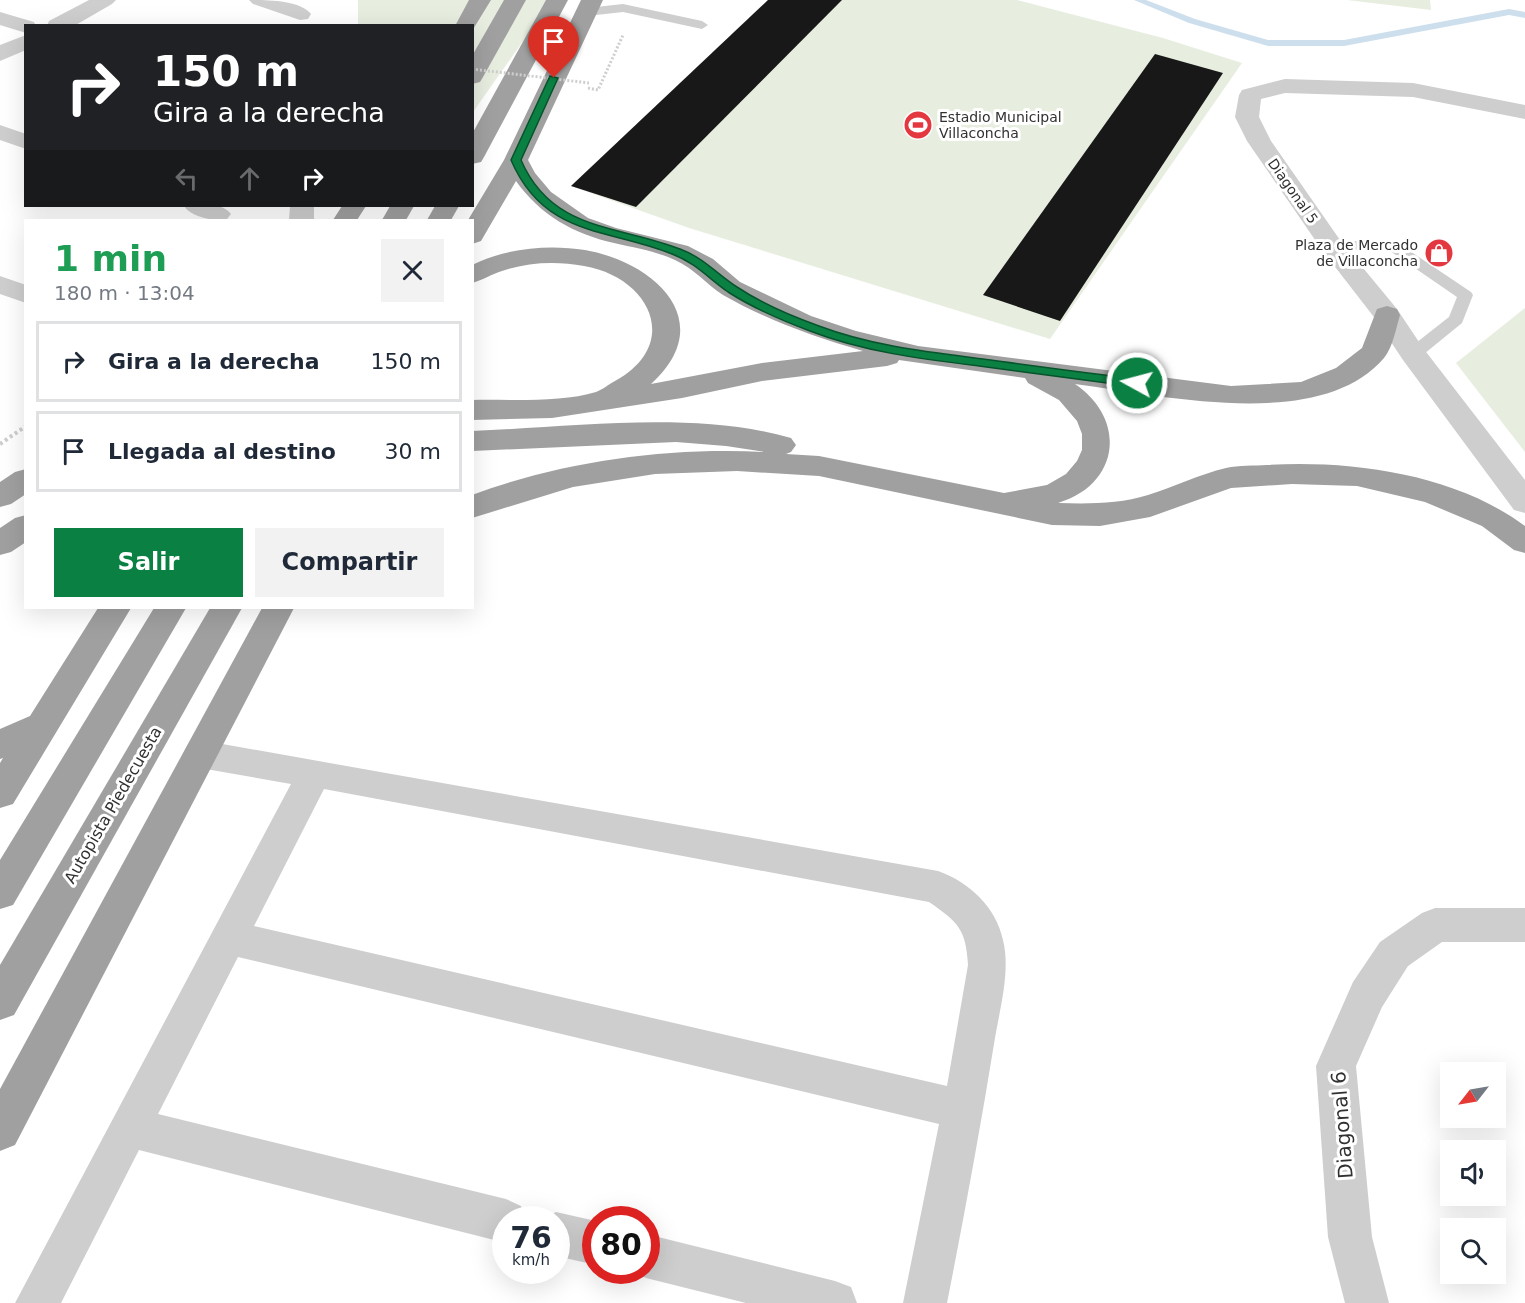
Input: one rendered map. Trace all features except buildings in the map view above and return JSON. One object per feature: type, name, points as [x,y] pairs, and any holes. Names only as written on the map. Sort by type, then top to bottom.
[{"type":"highway","points":[[467,24],[480,0]]},
{"type":"highway","points":[[474,72],[515,0]]},
{"type":"highway","points":[[474,154],[557,0]]},
{"type":"highway","points":[[474,234],[516,160],[563,57],[590,6]]},
{"type":"highway","points":[[516,160],[524,178],[544,201],[571,219],[606,233],[678,252],[706,267],[731,289],[814,329],[871,346],[918,355],[1231,394],[1304,391],[1346,375],[1374,352],[1387,315]]},
{"type":"highway","points":[[474,274],[518,258],[561,255],[601,261],[635,275],[658,297],[668,324],[662,353],[639,379],[603,400]]},
{"type":"highway","points":[[474,410],[552,408],[682,389],[773,370],[918,355]]},
{"type":"highway","points":[[1002,502],[1043,498],[1076,482],[1095,458],[1097,430],[1083,404],[1056,382],[1020,369]]},
{"type":"highway","points":[[474,441],[676,432],[726,436],[810,450],[900,482]]},
{"type":"highway","points":[[474,506],[573,477],[655,464],[737,461],[819,466],[1052,514],[1100,514],[1150,506],[1228,478],[1292,474],[1357,476],[1432,493],[1493,518],[1525,542]]},
{"type":"highway","points":[[0,496],[24,480]]},
{"type":"highway","points":[[0,544],[24,527]]},
{"type":"highway","points":[[0,793],[115,609]]},
{"type":"highway","points":[[0,893],[169,609]]},
{"type":"highway","name":"Autopista Piedecuesta","points":[[0,1002],[225,609]]},
{"type":"highway","points":[[0,1131],[200,754],[280,613]]},
{"type":"highway","points":[[0,745],[42,726]]},
{"type":"street","points":[[61,24],[105,0]]},
{"type":"street","points":[[260,0],[301,13]]},
{"type":"street","points":[[0,18],[24,26]]},
{"type":"street","points":[[0,54],[24,42]]},
{"type":"street","name":"Diagonal 5","points":[[1525,112],[1413,90],[1285,86],[1250,94],[1247,117],[1259,141],[1331,245],[1387,315],[1413,354],[1525,502]]},
{"type":"street","points":[[0,132],[24,141]]},
{"type":"street","points":[[0,284],[24,294]]},
{"type":"street","points":[[200,754],[315,772],[938,887],[966,906],[977,921],[986,942],[987,965],[963,1110],[925,1303]]},
{"type":"street","points":[[37,1303],[231,938],[315,772]]},
{"type":"street","name":"Diagonal 6","points":[[1367,1303],[1350,1237],[1336,1066],[1366,995],[1394,954],[1435,925],[1525,925]]},
{"type":"street","points":[[231,938],[963,1110]]},
{"type":"street","points":[[129,1127],[492,1218]]},
{"type":"street","points":[[660,1259],[835,1303]]},
{"type":"lane","points":[[590,6],[622,8],[702,25]]},
{"type":"lane","points":[[1331,245],[1394,246],[1465,295],[1456,319],[1413,354]]},
{"type":"path","points":[[474,69],[589,83]]},
{"type":"path","points":[[0,444],[24,427]]},
{"type":"shaded area","points":[[358,0],[552,0],[474,111],[474,24],[358,24]]},
{"type":"shaded area","name":"Estadio Municipal Villaconcha","points":[[768,0],[1017,0],[1163,38],[1242,63],[1050,339],[689,228],[571,186]]},
{"type":"shaded area","points":[[1347,0],[1430,0],[1431,10]]},
{"type":"shaded area","points":[[1525,308],[1525,452],[1456,363]]},
{"type":"waterway","points":[[1138,0],[1192,21],[1268,43],[1344,43],[1509,12],[1525,15]]},
{"type":"place","name":"Estadio Municipal Villaconcha","points":[[918,125]]},
{"type":"place","name":"Plaza de Mercado de Villaconcha","points":[[1439,253]]},
{"type":"route","points":[[554,78],[516,160],[524,178],[544,201],[571,219],[606,233],[678,252],[706,267],[731,289],[762,305],[814,329],[871,346],[918,355],[1137,383]]}]
